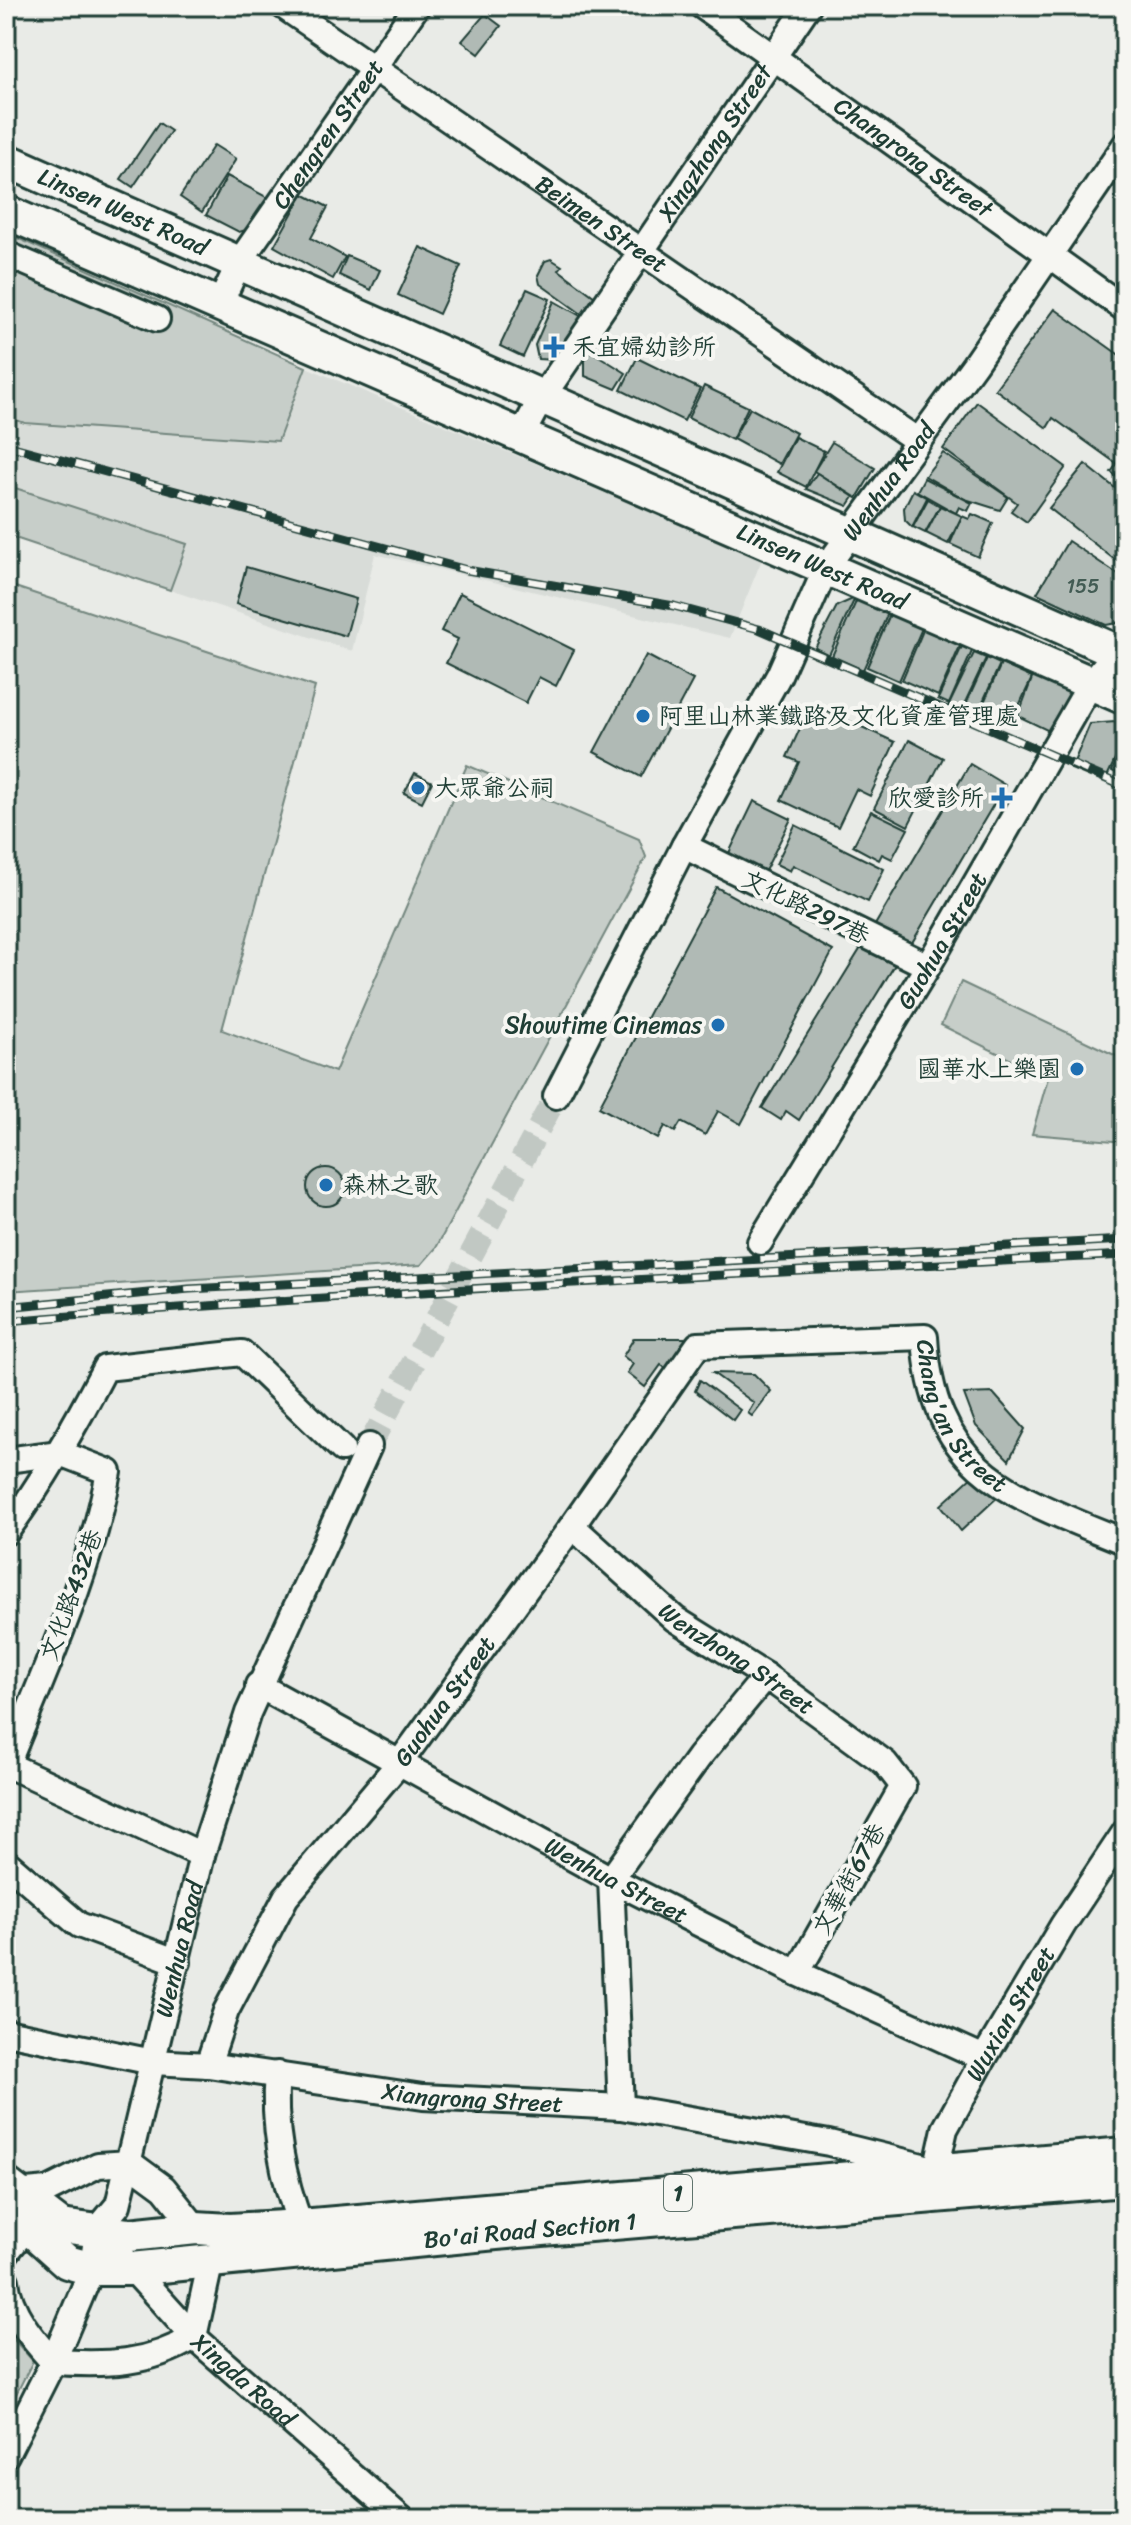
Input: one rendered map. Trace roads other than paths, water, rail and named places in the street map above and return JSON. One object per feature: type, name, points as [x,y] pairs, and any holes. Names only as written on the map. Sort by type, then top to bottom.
[{"type":"main road","name":"Linsen West Road","points":[[6,160],[240,261],[541,399],[1122,649]]},
{"type":"main road","name":"Linsen West Road","points":[[6,212],[1125,698]]},
{"type":"main road","name":"Bo'ai Road Section 1","points":[[11,2200],[61,2226],[129,2235],[196,2228],[230,2230],[301,2226],[1125,2154]]},
{"type":"main road","name":"Bo'ai Road Section 1","points":[[11,2200],[67,2262],[92,2269],[131,2269],[1125,2180]]},
{"type":"street","name":"Beimen Street","points":[[283,6],[918,441]]},
{"type":"street","name":"Chengren Street","points":[[240,261],[417,6]]},
{"type":"street","name":"Changrong Street","points":[[702,6],[1125,309]]},
{"type":"street","name":"Xingzhong Street","points":[[541,399],[808,6]]},
{"type":"street","name":"Wenhua Road","points":[[556,1096],[684,846],[779,675],[827,566],[1050,257],[1125,145]]},
{"type":"street","points":[[6,254],[157,319]]},
{"type":"street","name":"Linsen West Road","points":[[219,306],[240,261]]},
{"type":"street","points":[[521,436],[541,399]]},
{"type":"street","name":"Guohua Street","points":[[760,1242],[928,966],[1091,683],[1122,649]]},
{"type":"street","name":"文化路297巷","points":[[684,846],[928,966]]},
{"type":"street","name":"Chang'an Street","points":[[698,1345],[925,1337],[927,1370],[940,1418],[960,1451],[1005,1488],[1125,1542]]},
{"type":"street","name":"Guohua Street","points":[[208,2065],[226,2011],[286,1897],[401,1761],[572,1526],[698,1345]]},
{"type":"street","points":[[6,1532],[60,1453],[105,1368],[242,1353],[342,1449]]},
{"type":"street","name":"Wenhua Road","points":[[6,2455],[53,2362],[92,2269],[97,2230],[118,2205],[202,1855],[258,1685],[369,1446]]},
{"type":"street","points":[[6,1460],[60,1453]]},
{"type":"street","name":"文化路432巷","points":[[60,1453],[109,1472],[102,1509],[74,1598],[6,1765],[202,1855]]},
{"type":"street","name":"Wenzhong Street","points":[[572,1526],[675,1619],[766,1676],[885,1763],[903,1786]]},
{"type":"street","points":[[621,2107],[611,1879],[699,1757],[766,1676]]},
{"type":"street","name":"Wenhua Street","points":[[258,1685],[611,1879],[797,1973],[984,2058]]},
{"type":"street","name":"文華街67巷","points":[[797,1973],[903,1786]]},
{"type":"street","name":"Wuxian Street","points":[[909,2200],[936,2170],[945,2129],[984,2058],[1063,1925],[1125,1832]]},
{"type":"street","points":[[6,1862],[79,1925],[178,1962]]},
{"type":"street","name":"Xiangrong Street","points":[[6,2032],[153,2062],[208,2065],[423,2097],[621,2107],[829,2143],[936,2170]]},
{"type":"street","points":[[277,2074],[274,2104],[291,2201],[301,2226]]},
{"type":"street","points":[[6,2253],[11,2200],[48,2190],[98,2165],[130,2163],[164,2188],[196,2228]]},
{"type":"street","name":"Xingda Road","points":[[97,2230],[194,2337],[402,2519]]},
{"type":"street","points":[[6,2281],[7,2294],[19,2315],[53,2362],[126,2363],[160,2355],[194,2337],[211,2260]]},
{"type":"tunnel","points":[[369,1446],[556,1096]]},
{"type":"railway","points":[[6,445],[467,570],[674,606],[759,629],[1125,787]]},
{"type":"railway","points":[[6,1307],[189,1289],[1125,1240]]},
{"type":"railway","points":[[6,1321],[425,1292],[1125,1255]]},
{"type":"place","name":"禾宜婦幼診所","points":[[554,347]]},
{"type":"place","name":"阿里山林業鐵路及文化資產管理處","points":[[643,716]]},
{"type":"place","name":"大眾爺公祠","points":[[418,788]]},
{"type":"place","name":"欣愛診所","points":[[1002,798]]},
{"type":"place","name":"Showtime Cinemas","points":[[718,1025]]},
{"type":"place","name":"國華水上樂園","points":[[1077,1069]]},
{"type":"place","name":"森林之歌","points":[[326,1185]]}]
